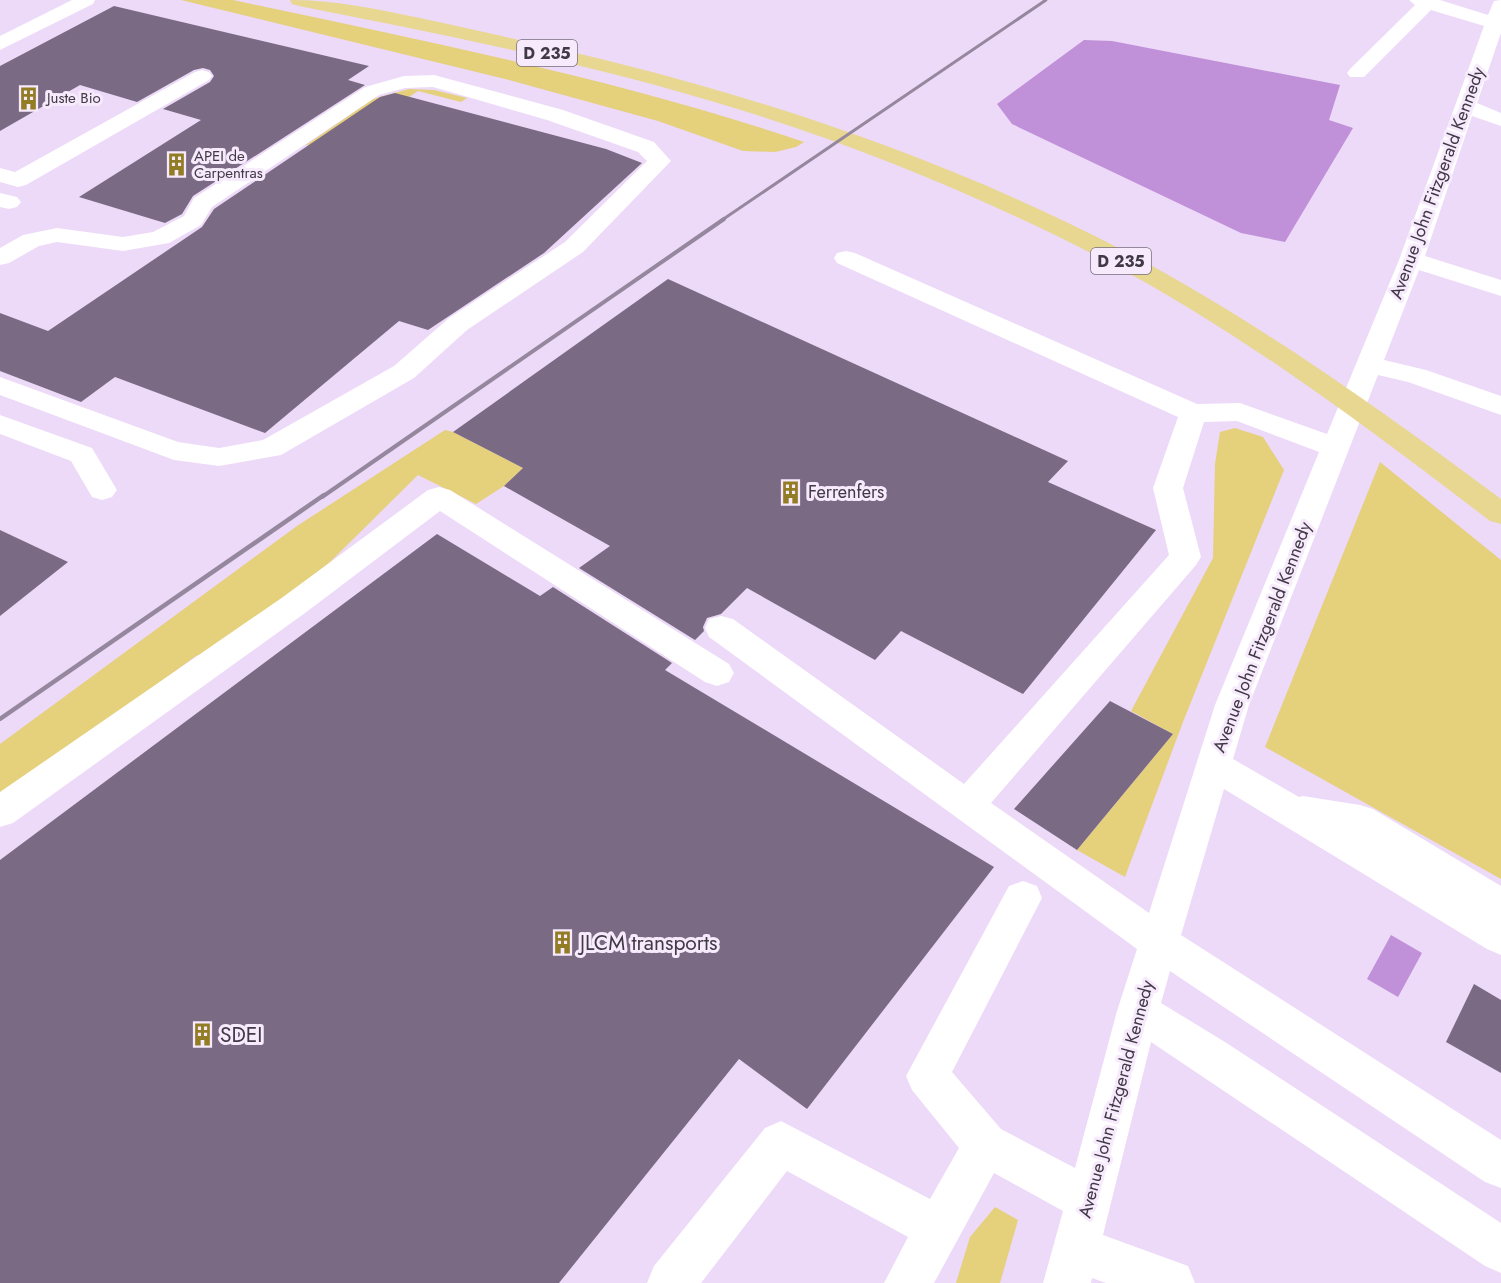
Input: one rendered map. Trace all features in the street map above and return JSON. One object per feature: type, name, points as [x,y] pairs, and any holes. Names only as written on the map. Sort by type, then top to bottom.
[{"type":"main road","name":"D 235","points":[[299,0],[575,59],[720,98],[791,120],[956,183],[1061,229],[1166,285],[1279,355],[1427,458],[1501,514]]},
{"type":"street","points":[[0,44],[86,0]]},
{"type":"street","points":[[1357,73],[1427,1],[1498,14]]},
{"type":"street","name":"Avenue John Fitzgerald Kennedy","points":[[1071,1266],[1138,1011],[1232,705],[1412,260],[1498,14]]},
{"type":"street","points":[[0,175],[18,180],[202,76]]},
{"type":"street","points":[[0,258],[32,240],[57,236],[123,244],[160,238],[193,220],[202,203],[372,91],[404,82],[434,81],[555,115],[646,147],[660,161],[574,247],[458,324],[404,372],[271,448],[219,457],[174,451],[0,385]]},
{"type":"street","points":[[1465,106],[1501,120]]},
{"type":"street","points":[[846,258],[1193,413],[1240,412],[1336,448]]},
{"type":"street","points":[[1412,260],[1501,288]]},
{"type":"street","points":[[1369,365],[1416,376],[1501,406]]},
{"type":"street","points":[[967,806],[1185,557],[1168,488],[1193,413]]},
{"type":"street","points":[[0,423],[82,455],[102,490]]},
{"type":"street","points":[[0,813],[294,605],[440,497],[717,673]]},
{"type":"street","points":[[721,628],[1159,942],[1501,1166]]},
{"type":"street","points":[[1214,765],[1501,937]]},
{"type":"street","points":[[1283,807],[1360,820],[1501,906]]},
{"type":"street","points":[[1023,898],[927,1076],[985,1145],[1089,1200]]},
{"type":"street","points":[[1138,1011],[1210,1056],[1501,1250]]},
{"type":"street","points":[[671,1283],[781,1143],[939,1228]]},
{"type":"street","points":[[908,1283],[985,1145]]},
{"type":"street","points":[[1071,1266],[1171,1283]]},
{"type":"shaded area","points":[[181,0],[233,0],[449,46],[663,99],[804,142],[796,147],[775,152],[743,151],[658,121],[505,79]]},
{"type":"shaded area","points":[[1084,40],[1112,41],[1340,85],[1329,120],[1353,128],[1285,242],[1241,233],[1012,124],[997,104]]},
{"type":"shaded area","points":[[409,89],[434,90],[467,98],[461,102],[418,91],[332,150],[306,145],[373,99]]},
{"type":"shaded area","points":[[1235,428],[1263,437],[1284,470],[1183,722],[1125,877],[1077,850],[1173,734],[1131,711],[1213,558],[1215,464],[1220,432]]},
{"type":"shaded area","points":[[445,430],[523,468],[504,486],[476,504],[418,475],[328,564],[220,649],[196,656],[0,798],[0,744],[297,526]]},
{"type":"shaded area","points":[[1380,462],[1501,560],[1501,879],[1265,747]]},
{"type":"shaded area","points":[[1391,935],[1422,953],[1398,997],[1367,979]]},
{"type":"shaded area","points":[[995,1207],[1018,1220],[1000,1283],[956,1283],[970,1237]]},
{"type":"building","points":[[114,6],[369,66],[348,80],[365,85],[193,196],[182,214],[165,223],[79,197],[201,120],[163,109],[210,82],[214,76],[210,70],[203,68],[194,70],[137,102],[80,85],[0,131],[0,66]]},
{"type":"building","points":[[395,93],[606,149],[642,163],[544,253],[428,330],[399,321],[265,433],[115,377],[81,402],[0,371],[0,313],[48,331],[202,227],[214,209],[380,97]]},
{"type":"building","name":"Ferrenfers","points":[[668,279],[1068,461],[1048,482],[1156,530],[1023,694],[901,631],[875,660],[747,588],[721,614],[707,618],[703,627],[704,631],[695,640],[579,568],[610,546],[504,486],[523,468],[453,432]]},
{"type":"building","points":[[0,530],[68,562],[0,616]]},
{"type":"building","points":[[437,534],[540,596],[553,587],[672,663],[665,670],[994,867],[807,1109],[739,1059],[559,1283],[0,1283],[0,860]]},
{"type":"building","points":[[1110,701],[1173,734],[1077,850],[1014,809]]},
{"type":"building","points":[[1474,984],[1501,1000],[1501,1073],[1446,1042]]},
{"type":"railway","points":[[722,220],[1046,0]]},
{"type":"railway","points":[[322,497],[724,219]]},
{"type":"railway","points":[[0,719],[324,495]]},
{"type":"place","name":"Juste Bio","points":[[29,98]]},
{"type":"place","name":"APEI de Carpentras","points":[[176,165]]},
{"type":"place","name":"Ferrenfers","points":[[790,492]]},
{"type":"place","name":"JLCM transports","points":[[562,943]]},
{"type":"place","name":"SDEI","points":[[202,1035]]}]
